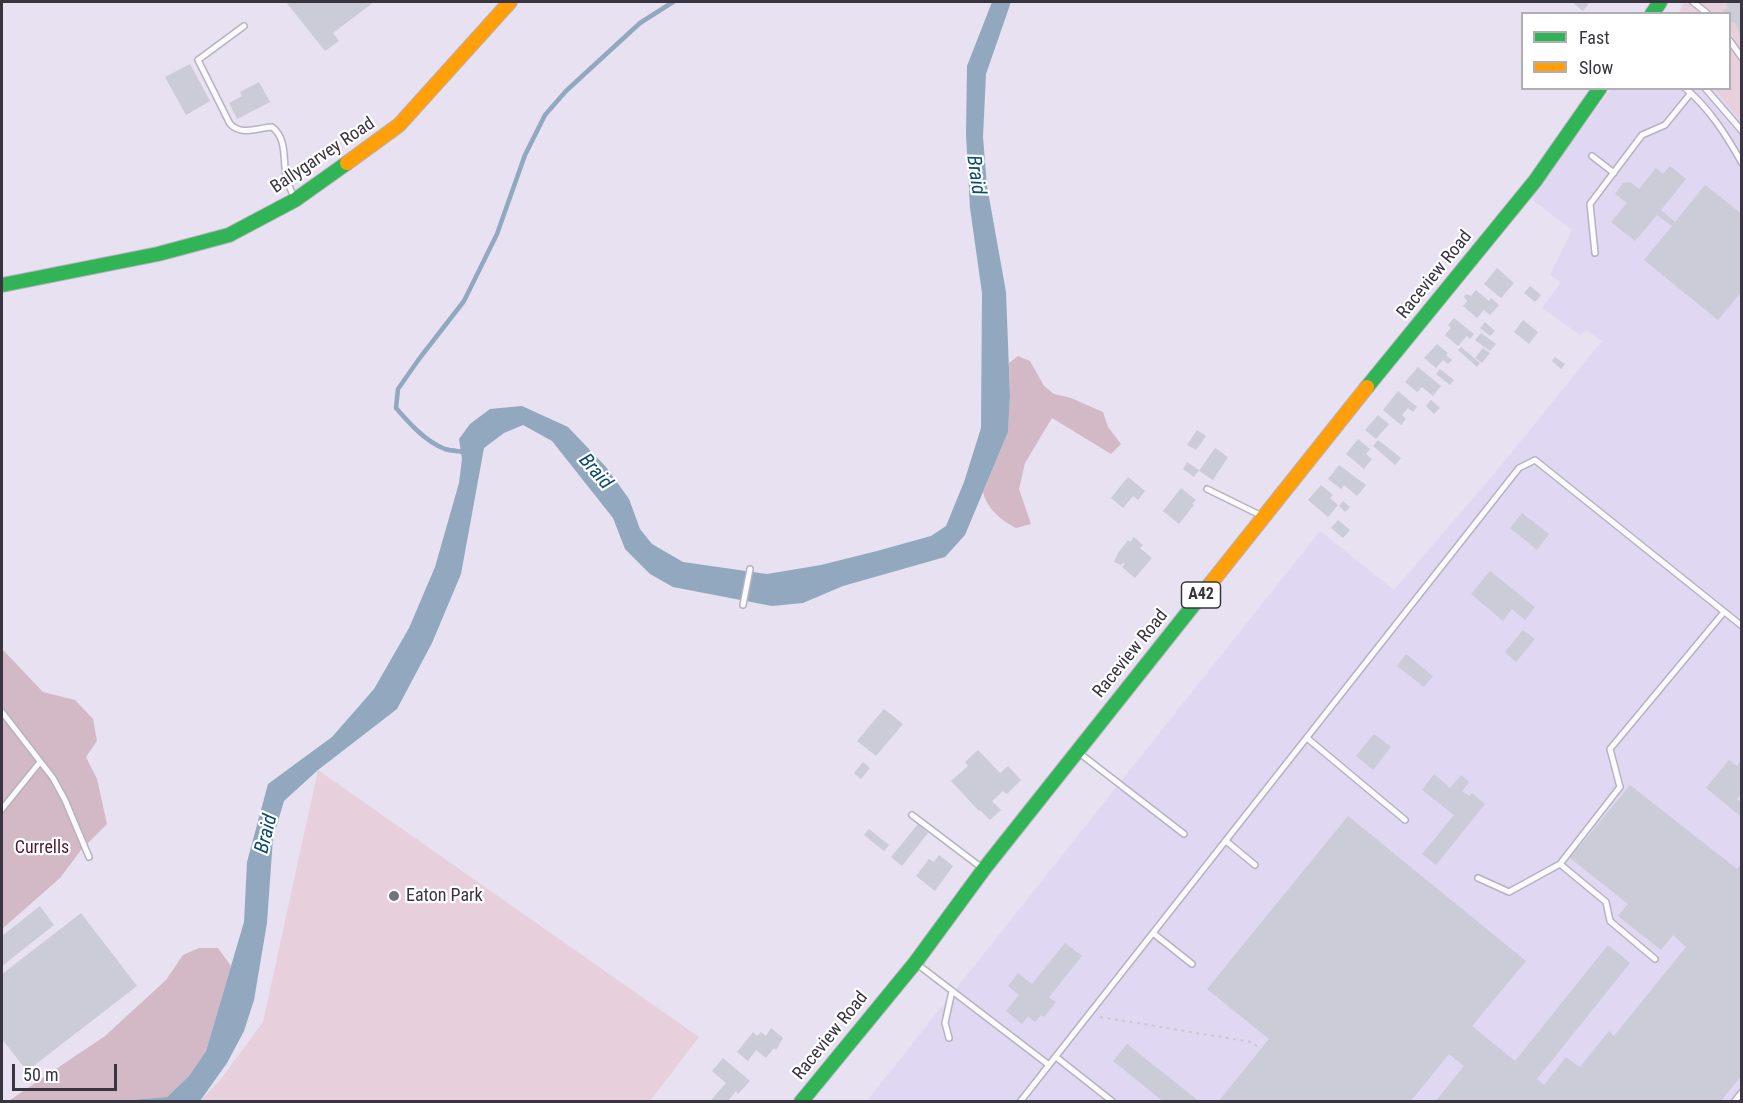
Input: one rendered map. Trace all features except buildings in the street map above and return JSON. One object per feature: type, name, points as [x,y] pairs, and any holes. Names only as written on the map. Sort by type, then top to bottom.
[{"type":"main road","name":"Ballygarvey Road","points":[[2,285],[158,254],[229,235],[295,200],[399,125],[510,2]]},
{"type":"main road","name":"Raceview Road","points":[[801,1101],[915,963],[984,869],[1385,364],[1535,181],[1599,90]]},
{"type":"lane","points":[[1693,2],[1706,12]]},
{"type":"lane","points":[[244,26],[198,60],[230,124],[235,129],[241,132],[272,127],[276,130],[283,144],[286,176],[295,200]]},
{"type":"lane","points":[[1731,42],[1742,58]]},
{"type":"lane","points":[[1707,90],[1742,131]]},
{"type":"lane","points":[[1595,254],[1590,204],[1642,135],[1665,125],[1688,91],[1707,109],[1725,133],[1742,163]]},
{"type":"lane","points":[[1593,156],[1614,173]]},
{"type":"lane","points":[[1020,1101],[1519,468],[1535,460],[1742,626]]},
{"type":"lane","points":[[1207,489],[1264,517]]},
{"type":"lane","points":[[742,605],[750,569]]},
{"type":"lane","points":[[1478,878],[1509,892],[1560,864],[1620,787],[1610,749],[1724,612]]},
{"type":"lane","points":[[2,712],[53,778],[89,856]]},
{"type":"lane","points":[[1307,738],[1405,820]]},
{"type":"lane","points":[[1077,751],[1184,834]]},
{"type":"lane","points":[[2,809],[40,762]]},
{"type":"lane","points":[[912,815],[984,869]]},
{"type":"lane","points":[[1226,841],[1255,865]]},
{"type":"lane","points":[[1560,864],[1606,902],[1610,921],[1654,959]]},
{"type":"lane","points":[[1153,933],[1192,964]]},
{"type":"lane","points":[[915,963],[1049,1065]]},
{"type":"lane","points":[[949,1038],[945,1023],[952,991]]},
{"type":"lane","points":[[1056,1056],[1113,1101]]},
{"type":"lane","points":[[1734,1101],[1742,1092]]},
{"type":"path","points":[[1098,1017],[1245,1041],[1261,1048]]},
{"type":"shaded area","points":[[1684,2],[1741,2],[1741,121],[1716,90],[1731,90],[1731,12],[1679,12]]},
{"type":"shaded area","points":[[1610,90],[1716,90],[1742,121],[1741,1101],[866,1102],[1320,531],[1394,590],[1494,474],[1602,341],[1586,330],[1580,335],[1542,308],[1561,282],[1550,275],[1572,230],[1530,198]]},
{"type":"shaded area","name":"Eaton Park","points":[[318,770],[699,1037],[650,1101],[200,1101],[221,1079],[263,1022]]},
{"type":"green space","points":[[1018,356],[1030,361],[1044,386],[1054,394],[1071,398],[1103,412],[1108,427],[1121,444],[1111,454],[1052,418],[1025,463],[1019,489],[1031,524],[1016,528],[995,513],[983,492],[1008,432],[1009,363]]},
{"type":"green space","name":"Currells","points":[[2,649],[43,692],[75,700],[93,719],[97,741],[86,757],[97,779],[107,824],[81,850],[60,878],[2,929]]},
{"type":"green space","points":[[199,948],[218,948],[231,966],[206,1051],[189,1076],[167,1097],[106,1102],[7,1102],[105,1036],[166,980],[183,955]]},
{"type":"water","name":"Braid","points":[[992,2],[1011,2],[986,74],[983,137],[987,186],[1006,292],[1010,396],[1008,432],[965,535],[945,557],[843,586],[803,603],[772,606],[673,587],[650,574],[625,549],[613,518],[552,441],[523,425],[504,433],[484,448],[461,574],[432,643],[397,709],[318,770],[284,801],[273,838],[267,923],[254,1000],[244,1031],[227,1063],[200,1101],[106,1102],[167,1097],[189,1076],[206,1051],[244,922],[247,862],[268,784],[332,737],[374,689],[409,628],[435,567],[459,483],[462,459],[459,439],[470,424],[490,409],[522,406],[568,427],[606,467],[629,499],[640,529],[652,544],[683,562],[767,574],[821,565],[877,551],[931,536],[946,526],[964,482],[981,428],[982,293],[970,208],[966,134],[967,66]]},
{"type":"waterway","points":[[465,452],[452,451],[438,446],[406,420],[396,408],[398,389],[464,301],[497,234],[525,155],[545,115],[566,91],[640,23],[673,2]]},
{"type":"traffic: fast","points":[[1653,12],[1660,2]]},
{"type":"traffic: fast","points":[[1367,387],[1535,181],[1599,90]]},
{"type":"traffic: fast","points":[[2,285],[158,254],[229,235],[295,200],[347,163]]},
{"type":"traffic: fast","points":[[801,1102],[915,963],[984,869],[1211,583]]},
{"type":"traffic: slow","points":[[347,163],[399,125],[510,2]]},
{"type":"traffic: slow","points":[[1211,583],[1367,387]]},
{"type":"place","name":"Eaton Park","points":[[394,896]]}]
